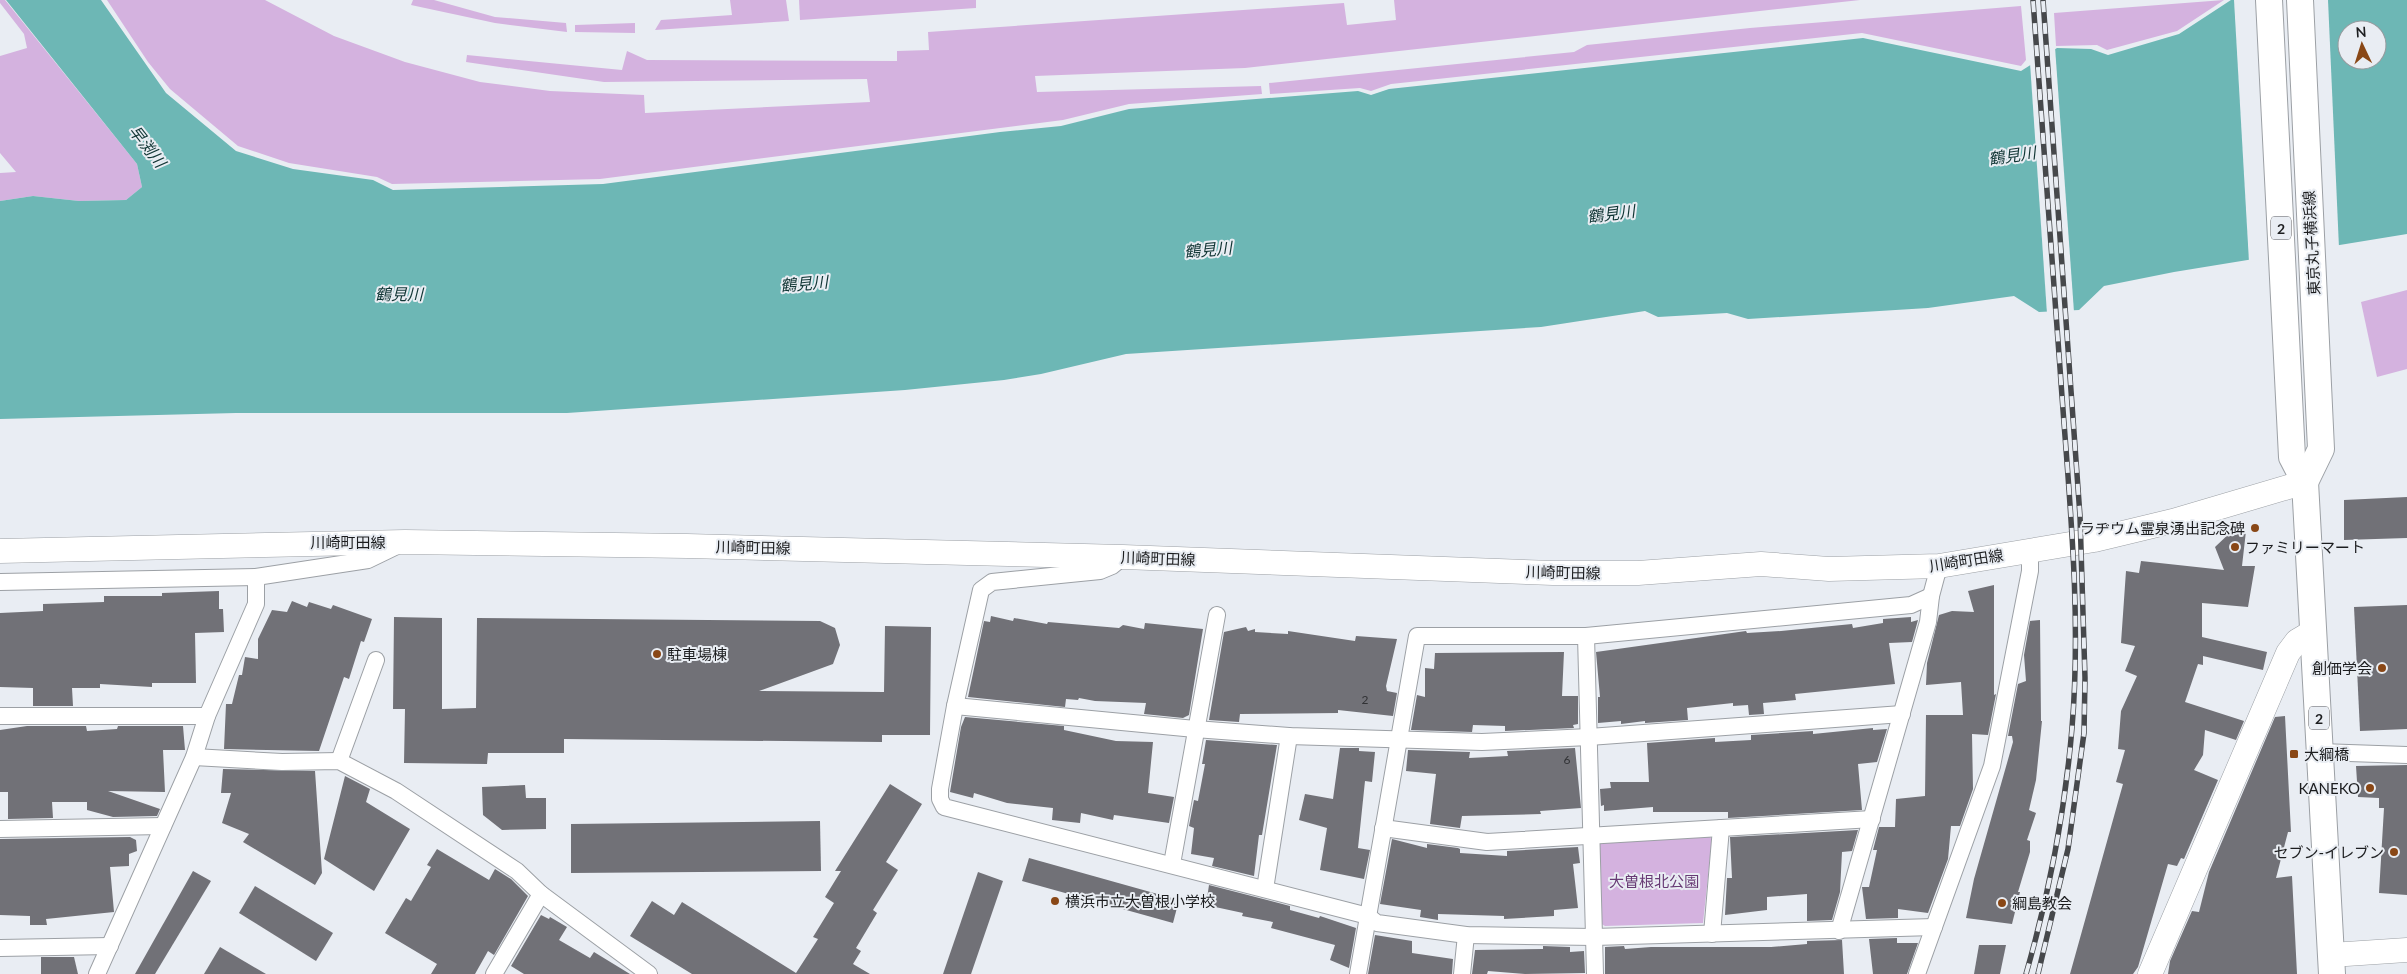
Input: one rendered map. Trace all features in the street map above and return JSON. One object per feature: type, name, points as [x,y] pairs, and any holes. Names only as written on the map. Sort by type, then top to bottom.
[{"type":"main road","name":"東京丸子横浜線","points":[[2269,0],[2292,457],[2305,482],[2332,964]]},
{"type":"main road","name":"東京丸子横浜線","points":[[2300,0],[2321,449],[2305,482]]},
{"type":"main road","name":"川崎町田線","points":[[0,550],[405,542],[687,546],[1123,557],[1553,573],[1638,573],[1761,564],[1822,569],[1939,566],[2094,540],[2172,521],[2305,482]]},
{"type":"main road","points":[[2150,974],[2288,653],[2297,641],[2314,631]]},
{"type":"main road","points":[[2332,964],[2407,950]]},
{"type":"street","points":[[0,582],[256,577],[368,560],[405,542]]},
{"type":"street","points":[[1917,974],[1992,766],[2030,571],[2030,551]]},
{"type":"street","points":[[1123,557],[1112,566],[1100,571],[986,584],[977,601],[955,706],[940,789],[940,799],[944,807],[1172,864],[1368,916],[1377,924],[1466,935],[1594,937],[1934,927]]},
{"type":"street","points":[[1839,931],[1928,622],[1931,596],[1939,566]]},
{"type":"street","points":[[97,974],[194,758],[207,716],[256,604],[256,577]]},
{"type":"street","points":[[1358,974],[1417,636],[1586,636],[1911,605],[1931,596]]},
{"type":"street","points":[[1172,864],[1216,615]]},
{"type":"street","points":[[1586,636],[1595,974]]},
{"type":"street","points":[[339,761],[376,660]]},
{"type":"street","points":[[955,706],[1289,736],[1482,742],[1589,737],[1902,714]]},
{"type":"street","points":[[0,716],[207,716]]},
{"type":"street","points":[[1265,889],[1289,736]]},
{"type":"street","points":[[2320,752],[2407,755]]},
{"type":"street","points":[[194,758],[282,762],[339,761],[396,791],[517,871],[541,894],[649,974]]},
{"type":"street","points":[[1383,828],[1487,842],[1872,819]]},
{"type":"street","points":[[0,829],[163,826]]},
{"type":"street","points":[[1712,934],[1721,828]]},
{"type":"street","points":[[494,974],[541,894]]},
{"type":"street","points":[[1462,974],[1466,935]]},
{"type":"street","points":[[0,948],[110,946]]},
{"type":"green space","points":[[0,0],[5,0],[137,164],[142,187],[126,200],[79,201],[33,196],[0,201],[0,173],[16,172],[0,153],[0,56],[27,48],[24,34],[0,3]]},
{"type":"green space","points":[[107,0],[265,0],[334,36],[405,62],[480,82],[550,91],[644,95],[645,113],[870,102],[867,79],[604,82],[466,62],[467,55],[622,70],[627,51],[647,60],[897,61],[897,51],[929,50],[928,32],[1344,3],[1347,25],[1396,20],[1394,0],[1860,0],[1245,68],[1035,76],[1037,92],[1261,86],[1262,94],[1129,104],[1063,120],[600,179],[392,184],[377,177],[289,163],[238,146],[170,89],[148,62]]},
{"type":"green space","points":[[413,0],[434,0],[495,17],[566,23],[567,32],[495,23],[411,5]]},
{"type":"green space","points":[[730,0],[786,0],[789,21],[655,30],[661,20],[732,15]]},
{"type":"green space","points":[[799,0],[976,0],[976,8],[800,20]]},
{"type":"green space","points":[[2224,0],[2177,31],[2107,50],[2097,45],[2056,46],[2054,13]]},
{"type":"green space","points":[[2021,6],[2026,60],[2021,66],[1862,33],[1391,84],[1371,91],[1360,88],[1270,94],[1269,83],[1574,52],[1587,45],[1750,28]]},
{"type":"green space","points":[[635,23],[635,33],[575,32],[575,25]]},
{"type":"green space","points":[[2407,290],[2407,369],[2377,377],[2361,302]]},
{"type":"green space","name":"大曽根北公園","points":[[1707,834],[1712,839],[1703,923],[1605,926],[1600,923],[1599,841]]},
{"type":"water","points":[[6,0],[101,0],[166,93],[236,151],[293,169],[373,180],[393,190],[603,184],[1000,132],[1061,126],[1129,109],[1358,91],[1371,95],[1389,89],[1863,38],[2021,71],[2057,48],[2091,49],[2108,55],[2179,34],[2231,0],[2407,0],[2407,234],[2174,272],[2104,286],[2079,310],[2039,312],[2014,296],[1928,308],[1748,319],[1727,313],[1658,317],[1645,311],[1541,327],[1126,354],[1041,374],[1004,380],[905,390],[567,413],[236,413],[0,419],[0,201],[33,196],[79,201],[126,200],[142,187],[137,164]]},
{"type":"pier","points":[[2234,0],[2328,0],[2339,248],[2249,262]]},
{"type":"pier","points":[[2055,47],[2074,312],[2047,314],[2030,63]]},
{"type":"building","points":[[2407,497],[2407,538],[2344,540],[2344,500]]},
{"type":"building","points":[[2233,530],[2246,531],[2242,566],[2255,566],[2248,607],[2202,603],[2202,637],[2267,652],[2263,670],[2203,656],[2203,665],[2198,664],[2185,702],[2244,721],[2236,740],[2205,730],[2203,755],[2194,770],[2218,780],[2184,859],[2181,858],[2177,866],[2168,864],[2138,967],[2133,974],[2070,974],[2123,784],[2116,782],[2125,750],[2118,749],[2121,711],[2137,676],[2125,671],[2135,646],[2121,643],[2126,571],[2139,573],[2141,561],[2224,570],[2215,547]]},
{"type":"building","points":[[1994,585],[1994,695],[1996,694],[1988,735],[1972,734],[1973,789],[1960,826],[1951,826],[1948,859],[1928,913],[1898,909],[1898,918],[1866,919],[1862,887],[1869,887],[1877,850],[1873,850],[1879,827],[1895,827],[1896,799],[1925,796],[1926,715],[1963,715],[1961,682],[1926,685],[1927,663],[1939,615],[1952,611],[1974,612],[1968,591]]},
{"type":"building","points":[[219,591],[219,609],[223,609],[224,632],[195,633],[196,683],[152,683],[152,687],[100,684],[100,688],[72,688],[73,706],[33,706],[33,688],[0,687],[0,613],[43,611],[43,604],[104,602],[104,596],[162,596],[162,593]]},
{"type":"building","points":[[292,601],[307,607],[309,602],[331,609],[333,605],[372,619],[364,642],[361,641],[349,679],[344,677],[319,751],[224,749],[226,704],[232,704],[239,675],[242,675],[245,657],[258,659],[258,639],[272,610],[287,612]]},
{"type":"building","name":"創価学会","points":[[2407,605],[2407,729],[2360,731],[2354,607]]},
{"type":"building","points":[[991,616],[1013,621],[1014,618],[1047,624],[1048,622],[1119,628],[1123,625],[1144,629],[1145,623],[1203,629],[1189,715],[1183,718],[1144,714],[1146,703],[1095,701],[1079,698],[1078,700],[1066,699],[1065,707],[968,697],[984,621],[990,622]]},
{"type":"building","points":[[394,617],[442,618],[442,709],[476,708],[477,618],[820,621],[835,628],[840,645],[833,664],[759,691],[884,692],[885,626],[931,627],[930,735],[882,735],[882,742],[564,739],[564,753],[488,753],[487,764],[404,763],[405,709],[393,709]]},
{"type":"building","points":[[1911,617],[1911,622],[1918,620],[1912,642],[1889,643],[1895,684],[1795,694],[1796,700],[1763,703],[1764,714],[1749,715],[1748,705],[1733,706],[1733,703],[1687,708],[1688,720],[1645,723],[1645,721],[1621,724],[1621,721],[1598,723],[1598,697],[1600,697],[1596,652],[1746,631],[1747,633],[1781,631],[1852,624],[1853,628],[1883,623],[1883,619]]},
{"type":"building","points":[[2040,620],[2042,721],[2036,780],[2029,810],[2036,813],[2027,840],[2030,841],[2030,852],[2018,892],[2020,892],[2012,924],[1966,918],[1974,879],[2013,742],[2012,736],[2008,736],[2018,684],[2026,681],[2024,655],[2030,621]]},
{"type":"building","points":[[1246,627],[1248,631],[1255,629],[1255,632],[1288,634],[1288,631],[1355,641],[1356,636],[1397,639],[1386,686],[1387,691],[1397,693],[1393,716],[1338,710],[1338,713],[1240,714],[1239,722],[1209,720],[1224,632]]},
{"type":"building","points":[[1564,652],[1562,696],[1578,696],[1578,724],[1573,725],[1574,728],[1505,731],[1505,726],[1473,725],[1472,732],[1411,730],[1417,695],[1425,697],[1425,668],[1434,669],[1435,653]]},
{"type":"building","points":[[2285,716],[2291,832],[2288,832],[2276,878],[2292,876],[2297,974],[2168,974],[2170,961],[2192,911],[2199,912],[2209,872],[2275,717]]},
{"type":"building","points":[[965,717],[1064,726],[1064,730],[1116,741],[1153,742],[1148,793],[1174,797],[1169,823],[1114,815],[1113,820],[1081,813],[1080,823],[1052,820],[1053,808],[1007,803],[974,793],[973,798],[950,792],[961,727]]},
{"type":"building","points":[[27,726],[86,726],[87,731],[117,729],[118,726],[183,726],[185,750],[163,750],[165,792],[108,791],[160,809],[157,816],[113,817],[87,810],[87,802],[52,802],[53,818],[8,819],[8,792],[0,792],[0,730]]},
{"type":"building","points":[[1873,728],[1873,730],[1887,729],[1877,762],[1858,764],[1862,810],[1728,818],[1728,812],[1653,812],[1653,807],[1604,811],[1604,805],[1601,806],[1600,789],[1611,788],[1610,782],[1649,782],[1647,743],[1715,738],[1715,742],[1751,740],[1751,735],[1813,731],[1813,734]]},
{"type":"building","points":[[1206,740],[1277,745],[1262,835],[1259,835],[1254,876],[1212,866],[1214,858],[1191,854],[1194,828],[1189,826],[1194,800],[1198,801],[1205,764],[1202,764]]},
{"type":"building","points":[[1340,748],[1359,748],[1359,751],[1375,752],[1372,782],[1365,781],[1358,848],[1370,850],[1364,879],[1320,870],[1327,828],[1299,820],[1305,794],[1333,799]]},
{"type":"building","points":[[1575,748],[1581,808],[1540,811],[1541,814],[1462,816],[1460,828],[1430,824],[1436,774],[1406,771],[1408,750],[1470,752],[1469,758],[1508,756],[1507,751]]},
{"type":"building","points":[[2407,765],[2407,895],[2379,893],[2384,808],[2379,808],[2379,798],[2358,797],[2356,766]]},
{"type":"building","points":[[223,769],[315,771],[322,873],[315,885],[243,842],[249,834],[222,823],[231,793],[221,793]]},
{"type":"building","points":[[345,776],[370,789],[366,802],[410,829],[374,891],[324,859]]},
{"type":"building","points":[[890,784],[922,804],[886,862],[898,870],[873,910],[877,913],[856,948],[861,951],[853,964],[870,974],[692,974],[630,936],[652,901],[674,915],[682,902],[796,973],[818,939],[813,937],[834,903],[825,897],[841,871],[835,871]]},
{"type":"building","points":[[525,785],[526,798],[546,798],[546,829],[502,830],[483,815],[482,787]]},
{"type":"building","points":[[820,821],[821,871],[571,873],[571,824]]},
{"type":"building","points":[[1858,830],[1852,851],[1842,852],[1840,892],[1832,920],[1807,921],[1807,894],[1767,897],[1767,910],[1725,915],[1727,878],[1732,878],[1730,837]]},
{"type":"building","points":[[130,837],[136,840],[137,851],[129,854],[129,866],[110,867],[114,912],[46,919],[47,925],[30,925],[30,916],[0,915],[0,839]]},
{"type":"building","points":[[1392,839],[1427,848],[1427,844],[1458,848],[1460,853],[1507,856],[1507,851],[1578,847],[1580,863],[1573,864],[1578,908],[1554,910],[1554,916],[1504,919],[1504,916],[1438,914],[1438,920],[1420,917],[1421,910],[1380,904]]},
{"type":"building","points":[[437,849],[489,880],[495,869],[511,879],[528,896],[494,955],[488,951],[475,974],[431,974],[437,964],[385,933],[406,898],[411,901],[431,867],[427,865]]},
{"type":"building","points":[[1029,858],[1179,900],[1173,923],[1022,881]]},
{"type":"building","points":[[193,871],[211,881],[155,974],[135,974]]},
{"type":"building","points":[[978,872],[1003,881],[971,974],[943,974]]},
{"type":"building","points":[[1209,885],[1290,906],[1290,910],[1319,918],[1320,916],[1356,928],[1349,968],[1330,960],[1335,945],[1271,928],[1273,922],[1242,916],[1243,913],[1206,905]]},
{"type":"building","points":[[255,886],[333,933],[316,961],[239,913]]},
{"type":"building","points":[[541,915],[549,919],[550,917],[567,927],[559,940],[590,958],[594,952],[630,974],[524,974],[511,966]]},
{"type":"building","points":[[1375,935],[1412,941],[1412,953],[1453,959],[1452,974],[1368,974]]},
{"type":"building","points":[[1897,938],[1897,943],[1918,943],[1907,974],[1873,974],[1869,939]]},
{"type":"building","points":[[1842,940],[1844,974],[1605,974],[1605,947],[1624,946],[1625,949],[1651,947],[1771,947],[1807,944],[1807,941]]},
{"type":"building","points":[[1979,945],[2006,945],[2000,974],[1974,974]]},
{"type":"building","points":[[1543,946],[1570,947],[1570,952],[1584,951],[1585,973],[1525,974],[1488,971],[1487,974],[1472,974],[1475,950],[1543,949]]},
{"type":"building","points":[[220,947],[266,974],[204,974]]},
{"type":"building","points":[[41,957],[74,957],[78,974],[41,974]]},
{"type":"railway","points":[[2026,974],[2055,852],[2069,759],[2075,683],[2073,548],[2033,0]]},
{"type":"railway","points":[[2038,974],[2068,849],[2084,733],[2085,678],[2080,516],[2043,0]]},
{"type":"place","name":"ラヂウム霊泉湧出記念碑","points":[[2255,528]]},
{"type":"place","name":"ファミリーマート","points":[[2235,547]]},
{"type":"place","name":"駐車場棟","points":[[657,654]]},
{"type":"place","name":"創価学会","points":[[2382,668]]},
{"type":"place","name":"大綱橋","points":[[2294,754]]},
{"type":"place","name":"KANEKO","points":[[2370,788]]},
{"type":"place","name":"セブン-イレブン","points":[[2394,852]]},
{"type":"place","name":"横浜市立大曽根小学校","points":[[1055,901]]},
{"type":"place","name":"綱島教会","points":[[2002,903]]},
{"type":"water label","name":"早渕川","points":[[148,146]]},
{"type":"water label","name":"鶴見川","points":[[2012,155]]},
{"type":"water label","name":"鶴見川","points":[[1611,213]]},
{"type":"water label","name":"鶴見川","points":[[1208,249]]},
{"type":"water label","name":"鶴見川","points":[[804,283]]},
{"type":"water label","name":"鶴見川","points":[[399,293]]}]
